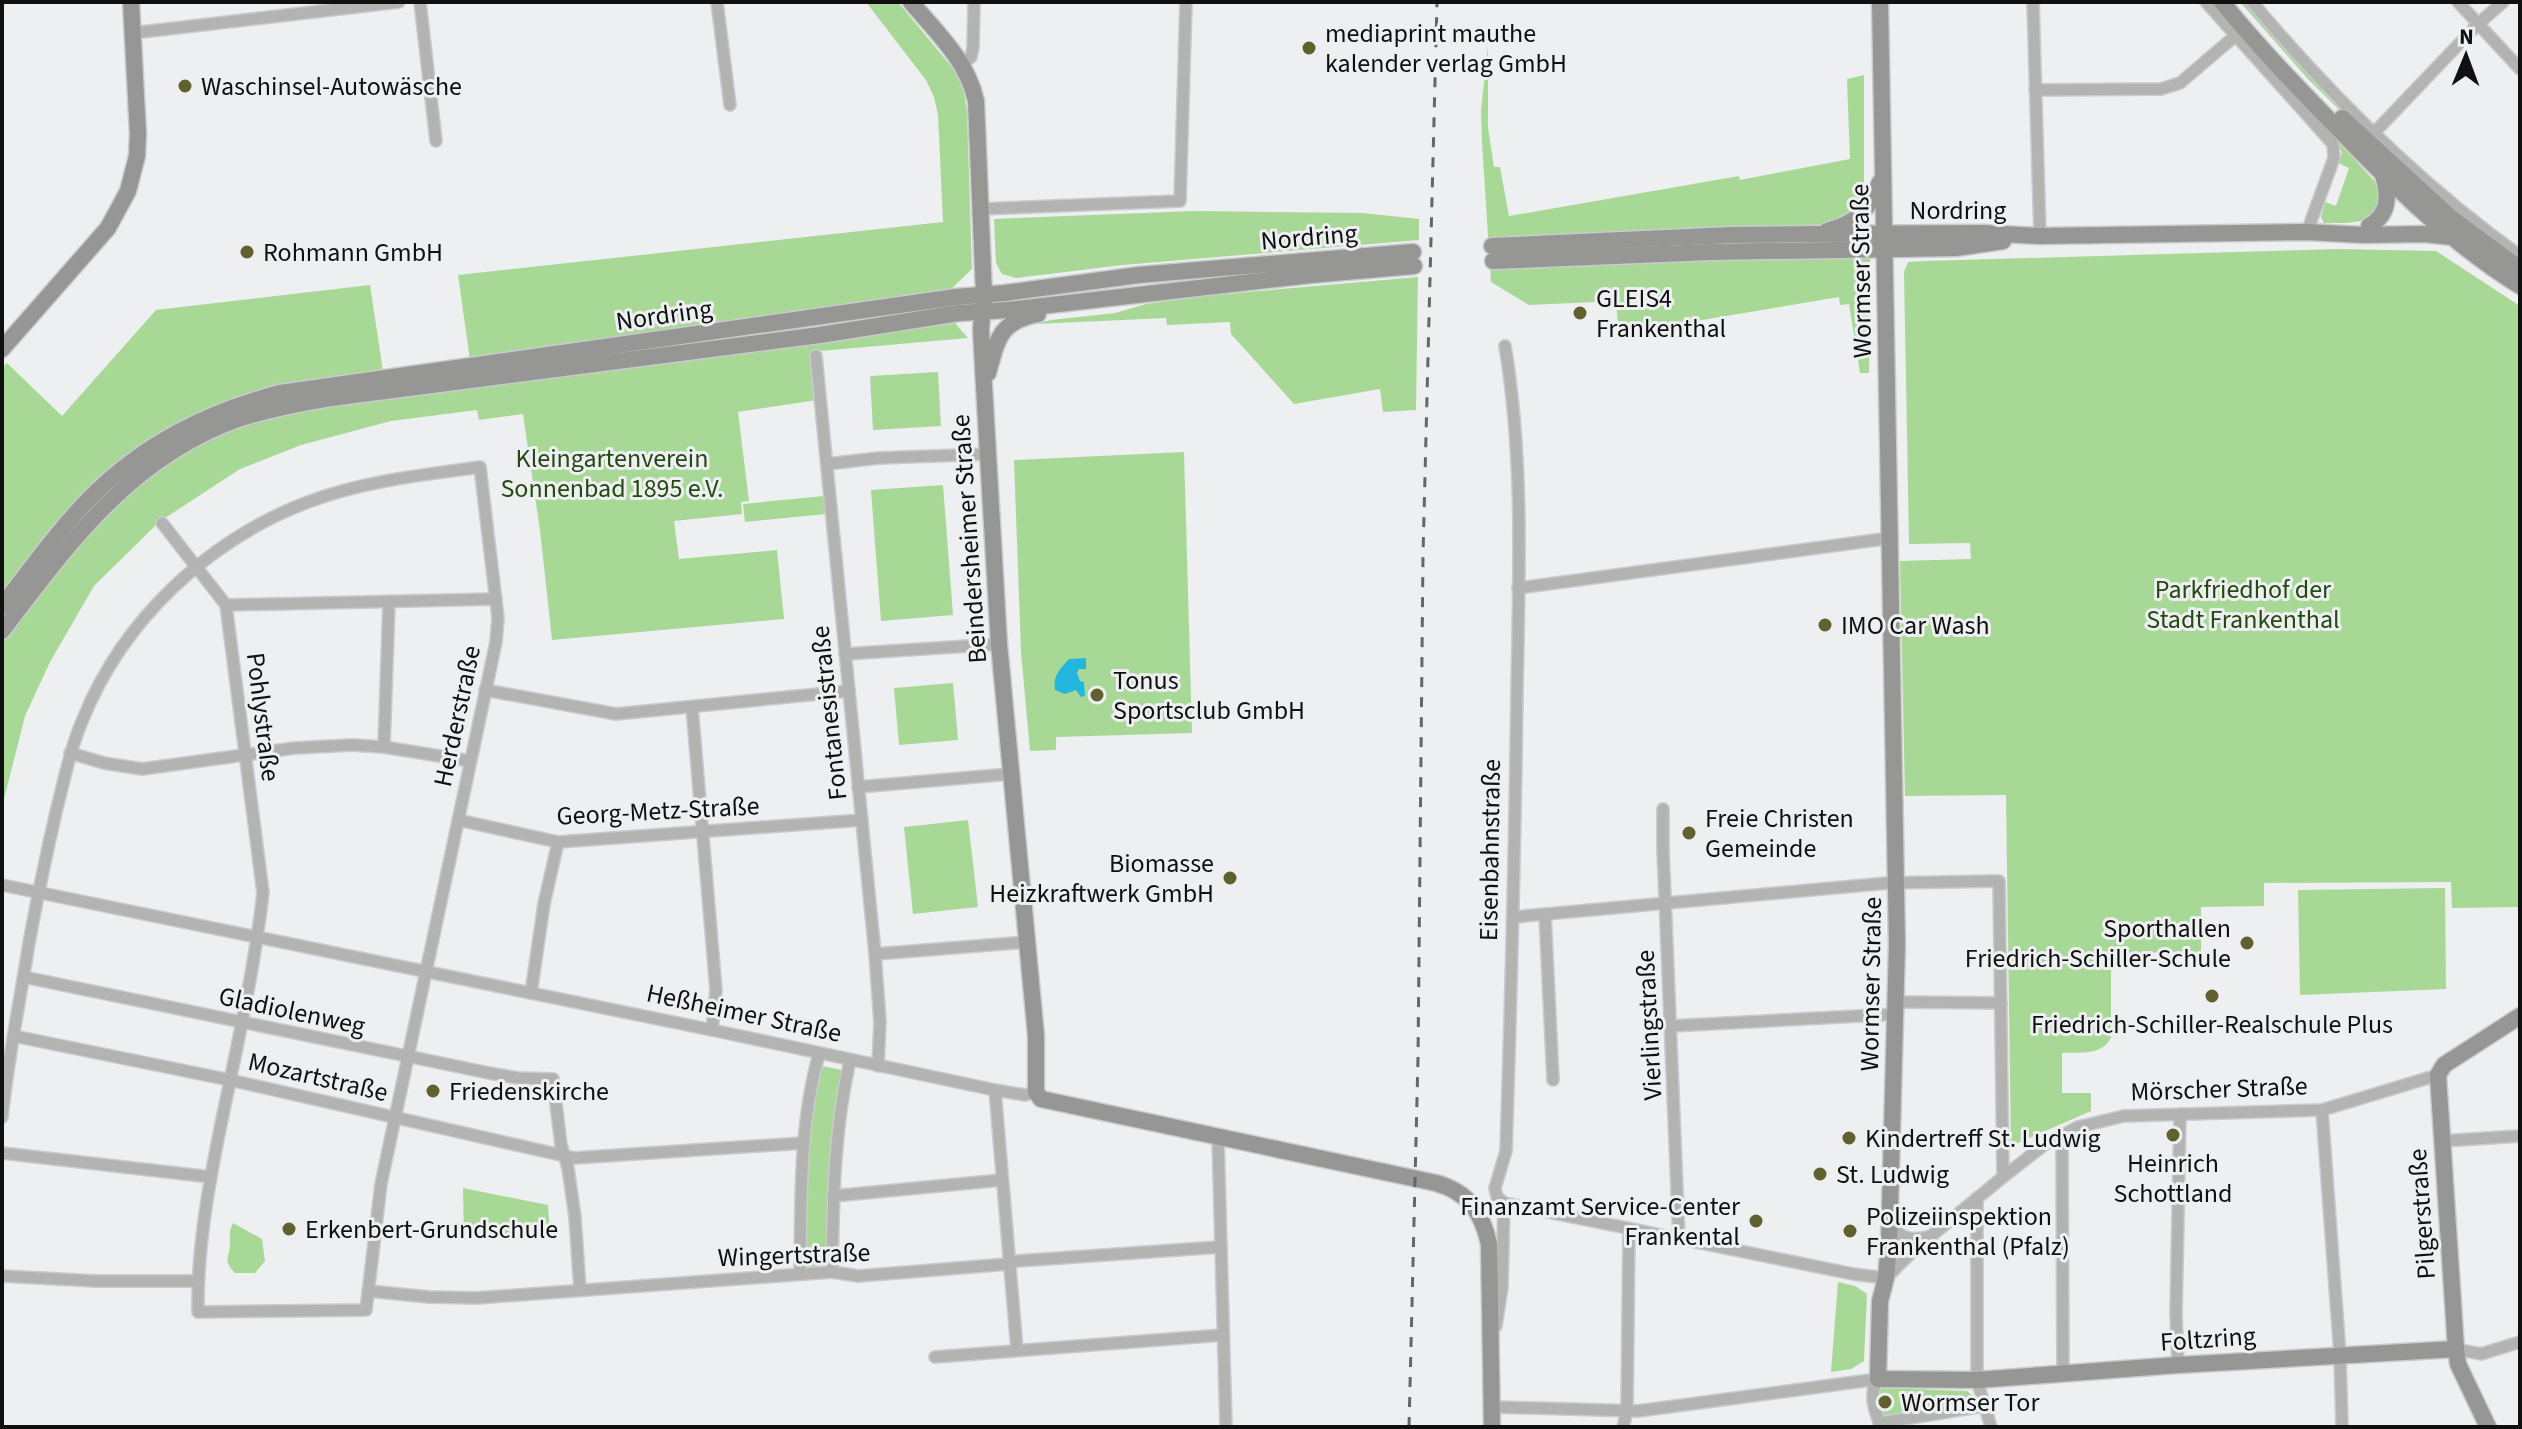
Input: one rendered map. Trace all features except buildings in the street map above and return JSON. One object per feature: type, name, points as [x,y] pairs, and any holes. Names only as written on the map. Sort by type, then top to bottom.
[{"type":"main road","points":[[2,349],[108,228],[128,191],[137,156],[138,134],[131,2]]},
{"type":"main road","name":"Beindersheimer Straße","points":[[911,2],[962,65],[976,101],[984,386],[999,644],[1037,1046],[1036,1092]]},
{"type":"main road","name":"Wormser Straße","points":[[1878,1379],[1880,1301],[1886,1278],[1890,1222],[1897,1008],[1880,2]]},
{"type":"main road","points":[[2222,2],[2289,79],[2364,139]]},
{"type":"main road","points":[[2235,2],[2297,72],[2364,139],[2387,187],[2383,214],[2369,226]]},
{"type":"main road","name":"Nordring","points":[[2364,139],[2457,232],[2520,286]]},
{"type":"main road","points":[[1818,234],[1846,224],[1862,213],[1872,203],[1883,173]]},
{"type":"main road","points":[[2382,173],[2435,223]]},
{"type":"main road","name":"Nordring","points":[[2326,232],[2369,226],[2435,223],[2457,232],[2520,269]]},
{"type":"main road","name":"Nordring","points":[[1884,242],[1818,234],[1731,235],[1492,254],[1711,252],[1884,242],[1983,233],[2040,236],[2457,232]]},
{"type":"main road","name":"Nordring","points":[[2,606],[74,515],[118,472],[170,435],[228,408],[311,387],[899,305],[984,303],[1151,292],[1414,259],[1139,275],[984,303],[820,335],[331,398],[270,410],[240,419],[180,446],[123,487],[92,517],[2,631]]},
{"type":"main road","name":"Nordring","points":[[984,386],[997,341],[1009,324],[1021,318],[1151,292]]},
{"type":"main road","name":"Mörscher Straße","points":[[2438,1075],[2444,1065],[2520,1016]]},
{"type":"main road","name":"Pilgerstraße","points":[[2438,1075],[2456,1349]]},
{"type":"main road","name":"Heßheimer Straße","points":[[1036,1092],[1041,1099],[1436,1183],[1451,1188],[1469,1200]]},
{"type":"main road","name":"Eisenbahnstraße","points":[[1469,1200],[1482,1217],[1489,1244],[1492,1427]]},
{"type":"main road","points":[[2456,1349],[2458,1364],[2488,1427]]},
{"type":"main road","name":"Foltzring","points":[[1878,1379],[1977,1380],[2456,1349]]},
{"type":"street","points":[[133,33],[399,2]]},
{"type":"street","points":[[420,2],[436,141]]},
{"type":"street","points":[[717,2],[730,105]]},
{"type":"street","points":[[962,65],[971,57],[973,48],[974,2]]},
{"type":"street","points":[[980,209],[1180,201],[1186,2]]},
{"type":"street","points":[[2033,2],[2040,236]]},
{"type":"street","points":[[2206,2],[2331,140],[2334,158],[2307,232]]},
{"type":"street","points":[[2252,2],[2321,81],[2364,139],[2416,172],[2520,256]]},
{"type":"street","points":[[2458,2],[2520,69]]},
{"type":"street","points":[[2364,139],[2503,2]]},
{"type":"street","points":[[2035,90],[2161,89],[2174,86],[2235,36]]},
{"type":"street","name":"Eisenbahnstraße","points":[[1490,1350],[1502,1287],[1504,1203],[1497,1197],[1495,1188],[1506,1151],[1514,917],[1517,450],[1505,346]]},
{"type":"street","name":"Fontanesistraße","points":[[816,356],[875,954],[880,1022],[878,1066]]},
{"type":"street","points":[[827,464],[879,458],[989,454]]},
{"type":"street","name":"Herderstraße","points":[[198,567],[250,529],[348,488],[480,467],[498,618],[496,642],[381,1184],[366,1310],[198,1312],[198,1281]]},
{"type":"street","name":"Pohlystraße","points":[[162,523],[226,605],[263,893],[258,937],[211,1177],[198,1281]]},
{"type":"street","points":[[1518,588],[1891,538]]},
{"type":"street","points":[[2,1117],[38,892],[70,753],[97,688],[119,652],[166,594],[198,567]]},
{"type":"street","points":[[226,605],[496,599]]},
{"type":"street","points":[[384,747],[389,602]]},
{"type":"street","points":[[845,654],[999,644]]},
{"type":"street","points":[[485,690],[616,714],[849,691]]},
{"type":"street","points":[[692,707],[716,990],[712,1030]]},
{"type":"street","points":[[70,753],[142,769],[326,746],[384,747],[470,761]]},
{"type":"street","points":[[858,787],[1010,774]]},
{"type":"street","name":"Vierlingstraße","points":[[1663,809],[1679,1239]]},
{"type":"street","name":"Georg-Metz-Straße","points":[[458,820],[558,842],[862,820]]},
{"type":"street","points":[[531,993],[544,904],[558,842]]},
{"type":"street","points":[[1514,917],[1896,882],[1999,881],[2003,1177]]},
{"type":"street","name":"Heßheimer Straße","points":[[2,885],[995,1090],[1025,1095],[1036,1092]]},
{"type":"street","points":[[1545,914],[1553,1080]]},
{"type":"street","points":[[875,954],[1027,942]]},
{"type":"street","name":"Gladiolenweg","points":[[24,977],[407,1057],[518,1078],[553,1079],[563,1156]]},
{"type":"street","points":[[1671,1026],[2001,1003]]},
{"type":"street","name":"Mozartstraße","points":[[14,1036],[230,1080],[563,1156],[586,1159],[804,1143]]},
{"type":"street","points":[[800,1274],[804,1143],[810,1085],[819,1054]]},
{"type":"street","points":[[832,1272],[839,1114],[850,1060]]},
{"type":"street","name":"Mörscher Straße","points":[[1886,1278],[1932,1235],[2003,1177],[2062,1134],[2100,1120],[2124,1116],[2322,1110],[2438,1075]]},
{"type":"street","points":[[995,1090],[1017,1350]]},
{"type":"street","points":[[2322,1110],[2340,1355],[2342,1427]]},
{"type":"street","points":[[2178,1365],[2176,1314],[2180,1114]]},
{"type":"street","points":[[2062,1134],[2063,1373]]},
{"type":"street","points":[[2441,1141],[2520,1136]]},
{"type":"street","points":[[1218,1137],[1226,1427]]},
{"type":"street","points":[[2,1153],[211,1177]]},
{"type":"street","points":[[563,1156],[568,1168],[575,1217],[580,1290]]},
{"type":"street","points":[[833,1196],[1002,1180]]},
{"type":"street","points":[[1977,1198],[1977,1380],[1991,1427]]},
{"type":"street","points":[[1504,1203],[1861,1276],[1886,1278]]},
{"type":"street","points":[[1890,1222],[1898,1235],[1907,1238],[1932,1235]]},
{"type":"street","points":[[1623,1427],[1627,1411],[1629,1229]]},
{"type":"street","name":"Wingertstraße","points":[[368,1291],[465,1298],[832,1272],[858,1276],[1220,1247]]},
{"type":"street","points":[[2,1276],[96,1281],[198,1281]]},
{"type":"street","points":[[935,1357],[1223,1335]]},
{"type":"street","points":[[2456,1349],[2481,1354],[2520,1342]]},
{"type":"street","points":[[1493,1407],[1627,1411],[1878,1379]]},
{"type":"street","name":"Wormser Straße","points":[[1878,1379],[1872,1392],[1880,1425]]},
{"type":"street","points":[[1880,1425],[1984,1406]]},
{"type":"green space","points":[[866,2],[898,2],[955,71],[964,91],[972,269],[948,292],[470,360],[458,275],[943,222],[938,115],[934,97],[926,80]]},
{"type":"green space","points":[[2212,2],[2218,2],[2355,152],[2356,161],[2379,186],[2381,202],[2368,220],[2324,223],[2321,217],[2325,202],[2336,206],[2349,168],[2338,163],[2342,153],[2335,137]]},
{"type":"green space","points":[[2240,2],[2245,2],[2386,156],[2308,79]]},
{"type":"green space","points":[[1488,46],[1488,128],[1494,167],[1500,167],[1509,216],[1739,176],[1740,180],[1850,159],[1847,79],[1864,75],[1864,185],[1871,268],[1869,373],[1860,373],[1849,304],[1840,305],[1839,297],[1666,326],[1618,328],[1616,301],[1529,305],[1491,282],[1481,110]]},
{"type":"green space","points":[[1194,211],[1363,213],[1419,219],[1419,240],[1123,265],[1016,278],[1002,274],[996,263],[994,219]]},
{"type":"green space","name":"Parkfriedhof der Stadt Frankenthal","points":[[2338,249],[2436,251],[2520,306],[2520,907],[2452,908],[2451,882],[2264,883],[2264,906],[2201,907],[2201,952],[2111,953],[2111,1038],[2096,1050],[2062,1053],[2062,1093],[2091,1093],[2091,1111],[2011,1146],[2006,795],[1905,796],[1900,561],[1971,559],[1970,543],[1909,544],[1904,272],[1908,262],[1926,261]]},
{"type":"green space","points":[[1418,277],[1416,410],[1383,412],[1380,389],[1294,404],[1231,334],[1230,322],[1167,325],[1166,318],[1035,324],[1203,296]]},
{"type":"green space","points":[[370,285],[383,371],[167,430],[2,590],[2,368],[7,363],[62,416],[156,310]]},
{"type":"green space","name":"Kleingartenverein Sonnenbad 1895 e.V.","points":[[955,323],[968,338],[820,351],[824,399],[738,412],[749,501],[741,502],[742,514],[674,521],[679,559],[777,550],[784,619],[552,640],[523,414],[479,420],[477,410],[391,421],[301,445],[240,469],[159,522],[94,586],[50,662],[25,716],[2,807],[2,640],[97,521],[155,468],[221,432],[301,409]]},
{"type":"green space","points":[[938,372],[941,426],[873,430],[870,376]]},
{"type":"green space","points":[[1184,452],[1192,733],[1056,737],[1056,750],[1030,751],[1021,652],[1014,460]]},
{"type":"green space","points":[[943,485],[953,615],[881,621],[871,490]]},
{"type":"green space","points":[[824,496],[826,514],[745,522],[743,504]]},
{"type":"green space","points":[[953,683],[958,740],[899,745],[894,688]]},
{"type":"green space","points":[[968,820],[978,907],[913,914],[904,827]]},
{"type":"green space","points":[[2445,888],[2446,989],[2300,995],[2298,890]]},
{"type":"green space","points":[[818,1065],[846,1071],[830,1269],[803,1270],[807,1147]]},
{"type":"green space","points":[[463,1188],[548,1205],[550,1234],[464,1239]]},
{"type":"green space","points":[[233,1223],[262,1239],[265,1261],[255,1273],[235,1273],[228,1264]]},
{"type":"green space","points":[[1838,1282],[1855,1286],[1867,1294],[1864,1361],[1851,1369],[1831,1372]]},
{"type":"green space","points":[[1878,1390],[1967,1391],[1974,1397],[1970,1406],[1884,1416],[1880,1415]]},
{"type":"water","points":[[1086,658],[1086,669],[1079,669],[1077,673],[1080,681],[1084,682],[1085,696],[1081,697],[1076,690],[1065,694],[1055,690],[1056,676],[1069,659]]},
{"type":"railway","points":[[1409,1427],[1418,1058],[1423,555],[1437,2]]},
{"type":"place","name":"mediaprint mauthe kalender verlag GmbH","points":[[1309,48]]},
{"type":"place","name":"Waschinsel-Autowäsche","points":[[185,86]]},
{"type":"place","name":"Rohmann GmbH","points":[[247,252]]},
{"type":"place","name":"GLEIS4 Frankenthal","points":[[1580,313]]},
{"type":"place","name":"IMO Car Wash","points":[[1825,625]]},
{"type":"place","name":"Tonus Sportsclub GmbH","points":[[1097,695]]},
{"type":"place","name":"Freie Christen Gemeinde","points":[[1689,833]]},
{"type":"place","name":"Biomasse Heizkraftwerk GmbH","points":[[1230,878]]},
{"type":"place","name":"Sporthallen Friedrich-Schiller-Schule","points":[[2247,943]]},
{"type":"place","name":"Friedrich-Schiller-Realschule Plus","points":[[2212,996]]},
{"type":"place","name":"Friedenskirche","points":[[433,1091]]},
{"type":"place","name":"Heinrich Schottland","points":[[2173,1135]]},
{"type":"place","name":"Kindertreff St. Ludwig","points":[[1849,1138]]},
{"type":"place","name":"St. Ludwig","points":[[1820,1174]]},
{"type":"place","name":"Finanzamt Service-Center Frankental","points":[[1756,1221]]},
{"type":"place","name":"Erkenbert-Grundschule","points":[[289,1229]]},
{"type":"place","name":"Polizeiinspektion Frankenthal (Pfalz)","points":[[1850,1231]]},
{"type":"place","name":"Wormser Tor","points":[[1885,1402]]}]
